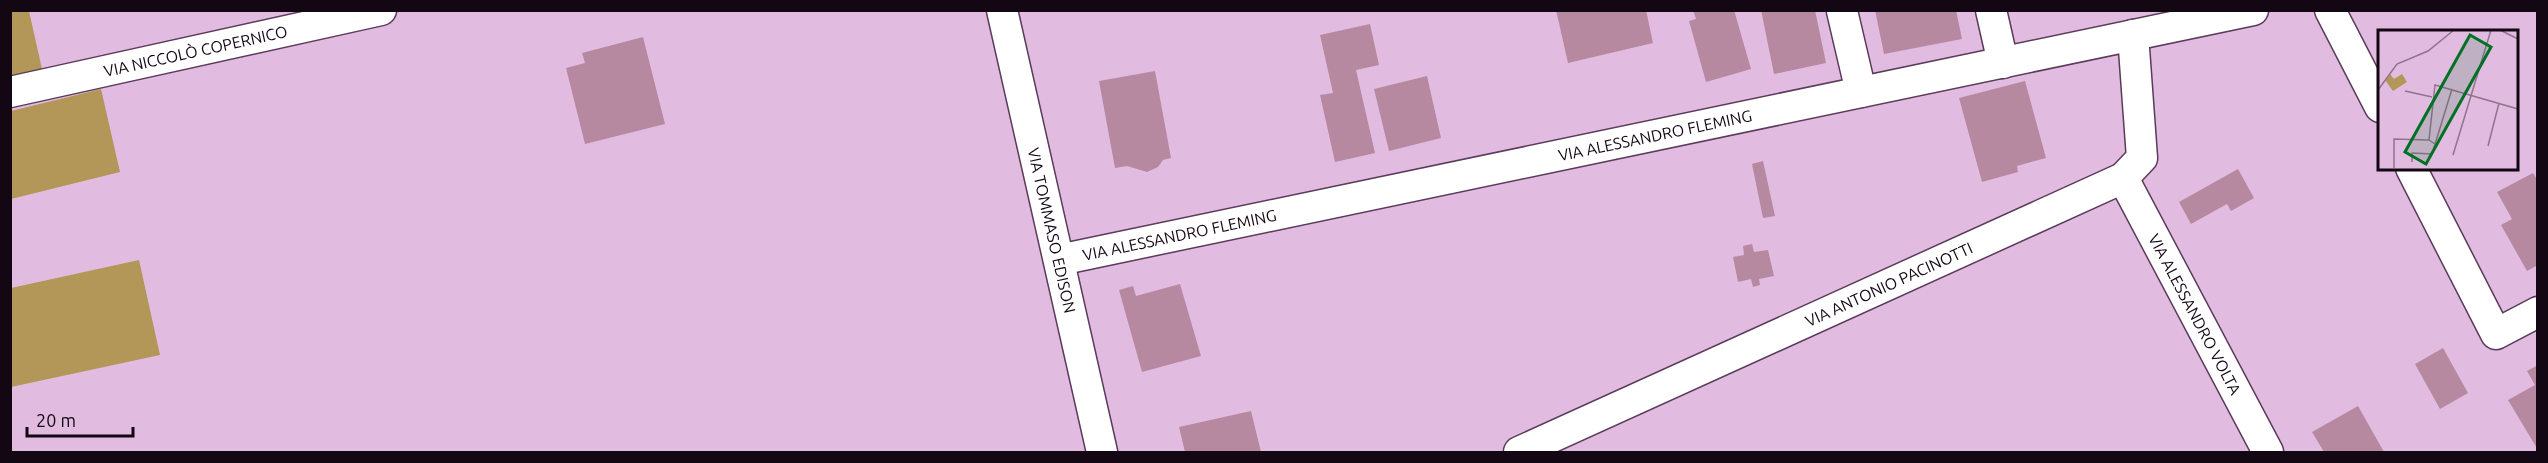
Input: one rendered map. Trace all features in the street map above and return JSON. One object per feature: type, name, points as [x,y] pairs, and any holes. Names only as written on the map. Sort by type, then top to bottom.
[{"type":"street","name":"VIA NICCOLÒ COPERNICO","points":[[10,92],[381,10]]},
{"type":"street","name":"VIA TOMMASO EDISON","points":[[1002,10],[1102,453]]},
{"type":"street","points":[[1991,10],[2003,63]]},
{"type":"street","name":"VIA ALESSANDRO FLEMING","points":[[1059,260],[2253,10]]},
{"type":"street","points":[[2331,10],[2378,103]]},
{"type":"street","points":[[1842,11],[1861,92]]},
{"type":"street","name":"VIA ANTONIO PACINOTTI","points":[[1519,453],[2123,178],[2142,158],[2133,35]]},
{"type":"street","points":[[2412,170],[2496,334],[2538,312]]},
{"type":"street","name":"VIA ALESSANDRO VOLTA","points":[[2123,178],[2268,453]]},
{"type":"shaded area","points":[[10,11],[29,11],[42,69],[11,76]]},
{"type":"shaded area","points":[[101,89],[120,172],[11,199],[11,111]]},
{"type":"shaded area","points":[[139,260],[160,355],[11,387],[11,288]]},
{"type":"building","points":[[1556,10],[1646,10],[1653,43],[1568,63]]},
{"type":"building","points":[[1693,10],[1734,10],[1751,69],[1706,82],[1689,21],[1696,19]]},
{"type":"building","points":[[1761,10],[1815,10],[1826,63],[1774,74]]},
{"type":"building","points":[[1875,10],[1956,10],[1962,39],[1884,54]]},
{"type":"building","points":[[1370,24],[1379,65],[1356,70],[1375,153],[1335,162],[1320,95],[1333,93],[1320,35]]},
{"type":"building","points":[[643,37],[665,124],[585,144],[566,68],[585,63],[582,53]]},
{"type":"building","points":[[1155,71],[1171,158],[1163,160],[1158,167],[1147,172],[1127,166],[1115,168],[1099,81]]},
{"type":"building","points":[[1427,76],[1441,138],[1389,151],[1374,89]]},
{"type":"building","points":[[2025,81],[2046,158],[2017,166],[2018,172],[1982,182],[1959,98]]},
{"type":"building","points":[[1763,161],[1775,216],[1763,218],[1752,164]]},
{"type":"building","points":[[2238,169],[2254,198],[2231,211],[2227,204],[2191,224],[2179,202]]},
{"type":"building","points":[[2533,173],[2538,181],[2538,265],[2527,271],[2501,225],[2512,219],[2497,192]]},
{"type":"building","points":[[1752,244],[1754,252],[1768,250],[1774,276],[1759,279],[1760,285],[1753,287],[1751,279],[1738,282],[1733,257],[1744,255],[1743,246]]},
{"type":"building","points":[[1180,284],[1201,356],[1142,372],[1119,290],[1133,286],[1136,296]]},
{"type":"building","points":[[2443,348],[2468,393],[2440,409],[2415,364]]},
{"type":"building","points":[[2538,365],[2538,450],[2508,400],[2535,385],[2527,371]]},
{"type":"building","points":[[2358,406],[2384,452],[2324,452],[2312,432]]},
{"type":"building","points":[[1251,411],[1261,452],[1185,452],[1179,427]]}]
